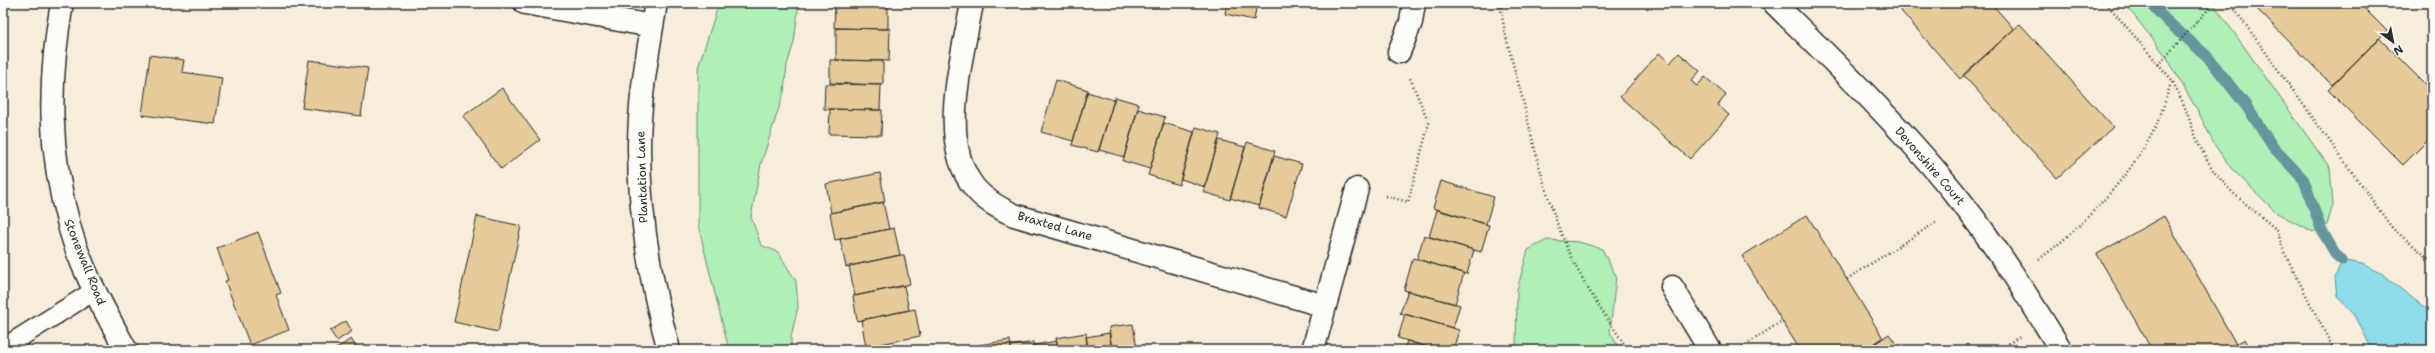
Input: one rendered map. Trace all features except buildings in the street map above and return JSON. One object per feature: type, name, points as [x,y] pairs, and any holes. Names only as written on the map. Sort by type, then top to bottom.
[{"type":"street","name":"Stonewall Road","points":[[62,3],[54,49],[51,110],[56,171],[70,230],[94,291],[126,350]]},
{"type":"street","points":[[525,3],[652,26]]},
{"type":"street","name":"Plantation Lane","points":[[656,3],[642,88],[639,155],[644,225],[660,317],[669,350]]},
{"type":"street","name":"Braxted Lane","points":[[972,3],[959,80],[954,138],[960,164],[974,188],[994,205],[1014,215],[1325,306]]},
{"type":"street","points":[[1400,52],[1411,22],[1414,3]]},
{"type":"street","name":"Devonshire Court","points":[[1774,3],[1873,101],[1956,196],[2014,275],[2060,350]]},
{"type":"street","points":[[1313,350],[1357,189]]},
{"type":"street","points":[[1672,287],[1710,350]]},
{"type":"lane","points":[[3,348],[94,291]]},
{"type":"path","points":[[1500,3],[1502,21],[1528,124],[1557,222],[1577,268],[1628,350]]},
{"type":"path","points":[[2106,3],[2172,80],[2184,105],[2199,145],[2214,172],[2234,194],[2277,230],[2284,252],[2334,350]]},
{"type":"path","points":[[2158,65],[2214,3]]},
{"type":"path","points":[[2230,3],[2393,229],[2432,261]]},
{"type":"path","points":[[1357,189],[1408,202],[1429,123],[1400,52]]},
{"type":"path","points":[[2014,275],[2061,244],[2127,173],[2153,132],[2172,80]]},
{"type":"path","points":[[1847,279],[1920,233]]},
{"type":"path","points":[[1737,350],[1782,321]]},
{"type":"green space","points":[[719,3],[796,3],[798,11],[794,42],[787,65],[784,92],[761,164],[751,217],[761,245],[778,252],[796,281],[798,307],[791,337],[791,350],[729,350],[698,225],[698,68]]},
{"type":"green space","points":[[2124,3],[2213,3],[2330,168],[2333,204],[2327,225],[2313,232],[2277,213],[2231,168],[2214,144],[2201,117],[2166,56]]},
{"type":"green space","points":[[1547,240],[1579,242],[1602,249],[1616,276],[1610,332],[1620,350],[1516,350],[1517,290],[1528,250]]},
{"type":"water","points":[[2342,260],[2362,264],[2380,273],[2432,313],[2432,350],[2372,350],[2354,313],[2337,297],[2335,278]]},
{"type":"waterway","points":[[2150,3],[2167,21],[2207,56],[2247,107],[2273,147],[2304,180],[2321,229],[2336,255],[2342,260]]}]
